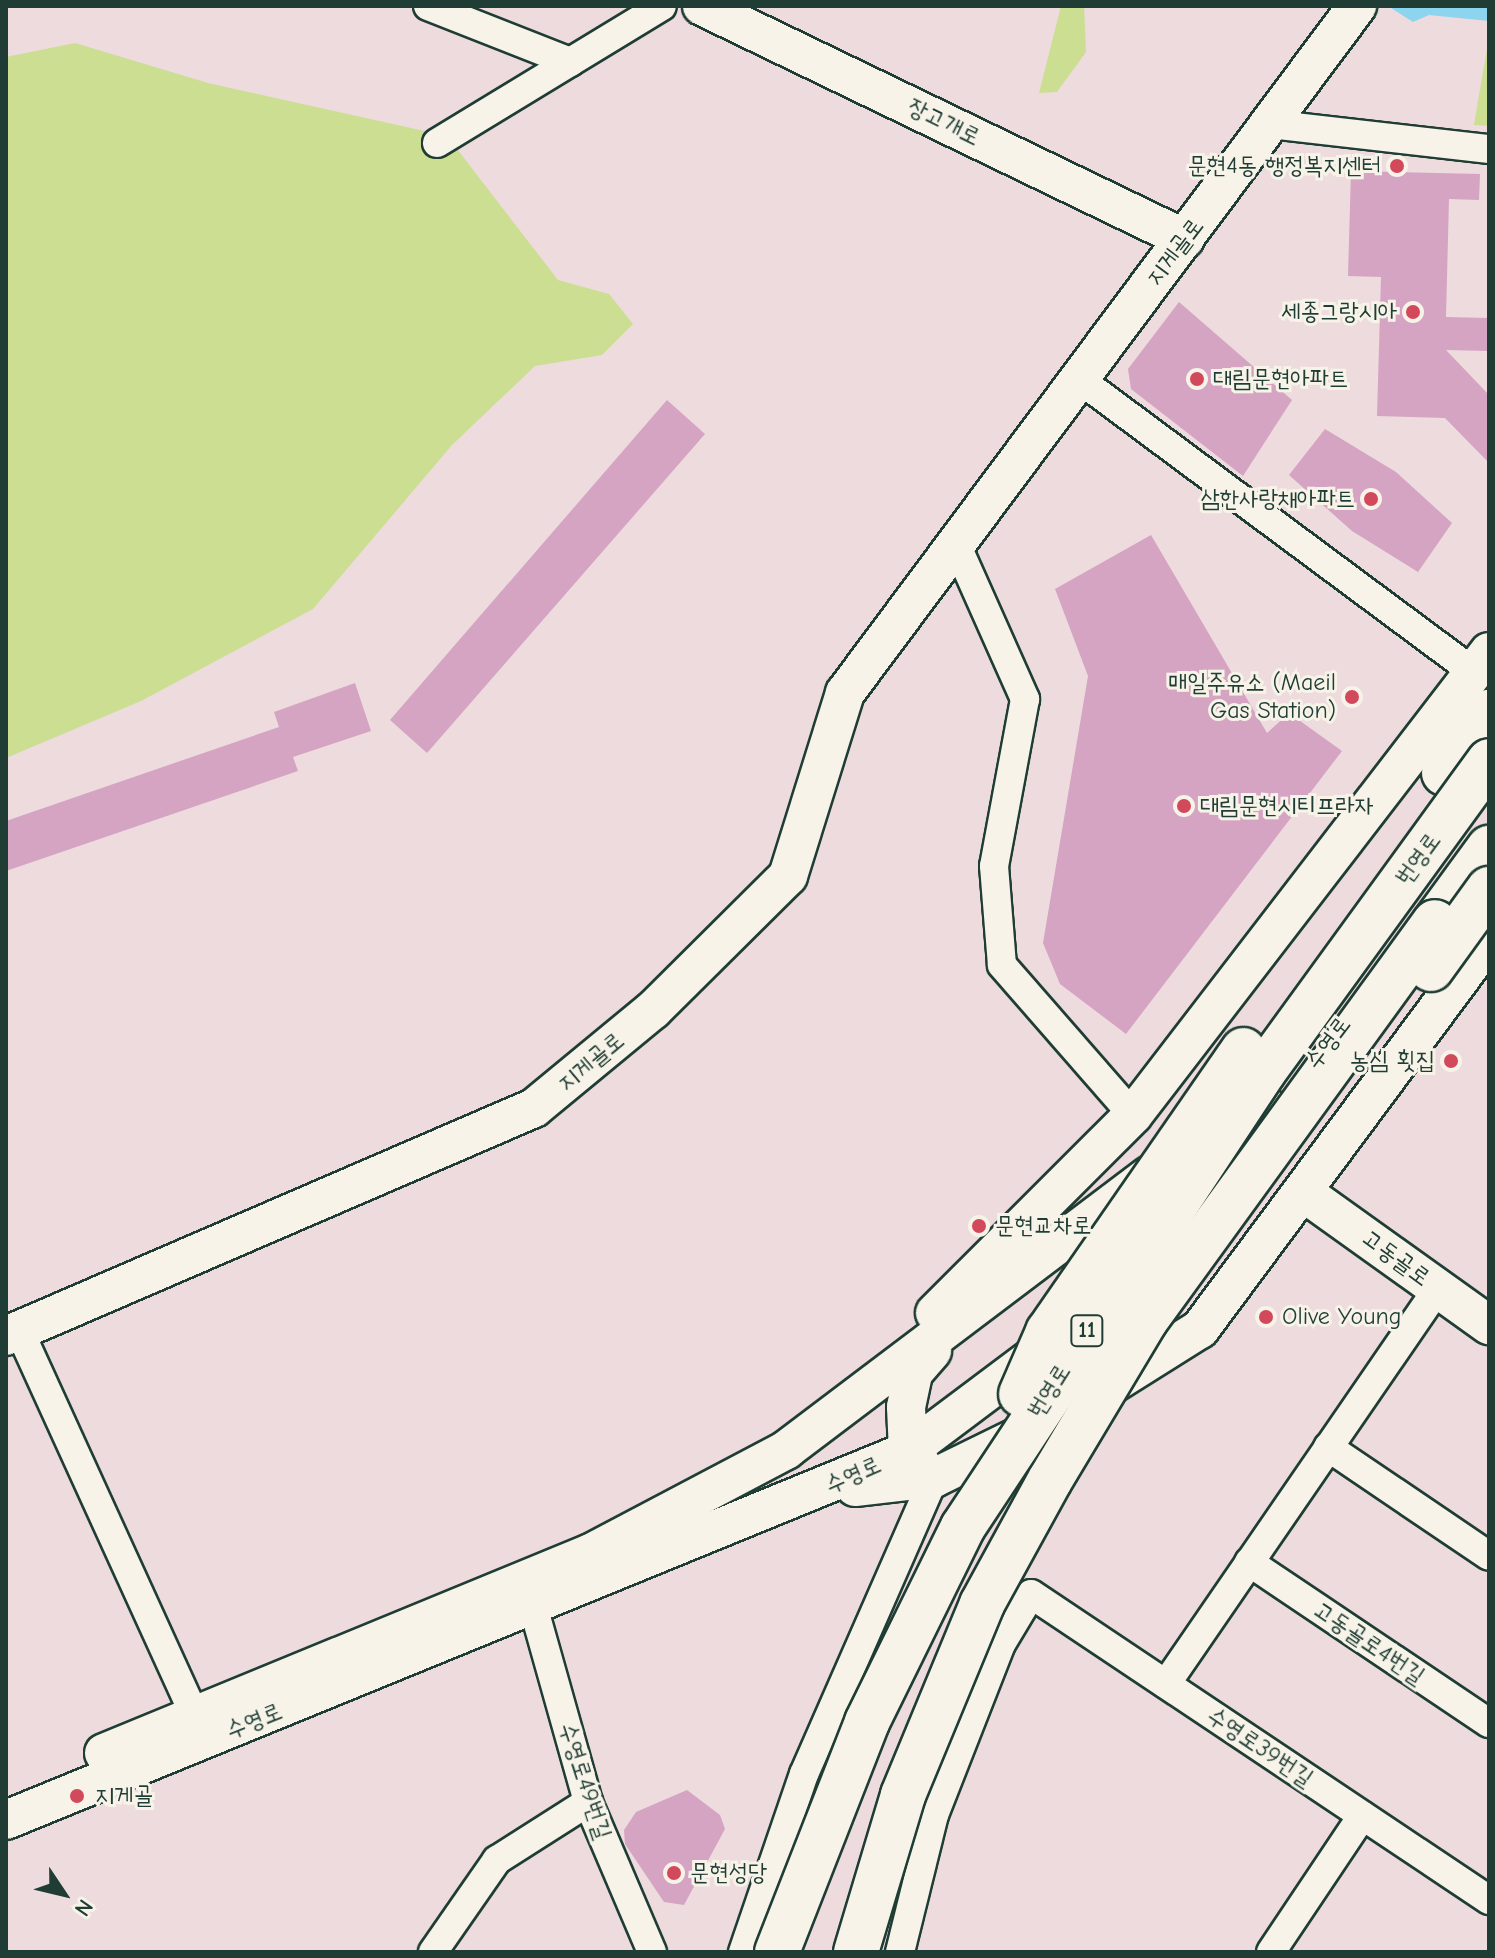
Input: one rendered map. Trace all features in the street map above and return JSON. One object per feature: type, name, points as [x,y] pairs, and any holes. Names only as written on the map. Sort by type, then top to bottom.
[{"type":"highway","points":[[963,1527],[1048,1332],[1142,1188],[1444,773],[1484,679]]},
{"type":"highway","name":"번영로","points":[[777,1952],[867,1722],[963,1527],[1264,1071],[1489,761]]},
{"type":"highway","name":"번영로","points":[[856,1952],[903,1795],[982,1604],[1145,1321],[1489,848]]},
{"type":"highway","points":[[982,1604],[1489,889]]},
{"type":"main road","name":"장고개로","points":[[702,6],[1185,239]]},
{"type":"main road","name":"지게골로","points":[[12,1333],[534,1108],[653,1010],[788,876],[845,693],[1357,6]]},
{"type":"main road","name":"수영로","points":[[786,1450],[1133,1115],[1484,679]]},
{"type":"main road","name":"수영로","points":[[6,1794],[591,1553],[786,1450],[1214,1125],[1489,796]]},
{"type":"main road","name":"수영로","points":[[6,1820],[908,1451],[1028,1364],[1214,1184],[1489,830]]},
{"type":"main road","points":[[816,1491],[934,1478],[1068,1412],[1200,1329],[1489,940]]},
{"type":"main road","name":"고동골로","points":[[1303,1192],[1489,1325]]},
{"type":"main road","points":[[934,1478],[908,1451],[913,1373],[958,1322]]},
{"type":"street","points":[[428,6],[570,62]]},
{"type":"street","points":[[437,143],[662,6]]},
{"type":"street","points":[[1269,124],[1489,149]]},
{"type":"street","points":[[1079,379],[1484,679]]},
{"type":"street","points":[[956,544],[1025,699],[994,866],[1002,965],[1133,1115]]},
{"type":"street","points":[[1166,1684],[1438,1288]]},
{"type":"street","name":"수영로","points":[[12,1333],[195,1716]]},
{"type":"street","points":[[1328,1447],[1489,1556]]},
{"type":"street","points":[[743,1952],[804,1774],[934,1478]]},
{"type":"street","name":"고동골로4번길","points":[[1249,1562],[1489,1723]]},
{"type":"street","name":"수영로39번길","points":[[900,1952],[934,1815],[1001,1644],[1031,1594],[1489,1900]]},
{"type":"street","name":"수영로49번길","points":[[533,1606],[588,1802],[652,1952]]},
{"type":"street","points":[[433,1952],[497,1860],[588,1802]]},
{"type":"street","points":[[1271,1952],[1362,1816]]},
{"type":"green space","points":[[1061,6],[1084,6],[1086,52],[1057,92],[1039,93]]},
{"type":"green space","points":[[1489,39],[1489,126],[1474,125],[1484,66]]},
{"type":"green space","points":[[75,43],[208,83],[447,136],[558,280],[609,294],[633,324],[602,355],[535,366],[452,445],[313,609],[141,701],[6,758],[6,57]]},
{"type":"water","points":[[1388,6],[1489,6],[1489,21],[1429,15],[1413,22]]},
{"type":"building","name":"세종그랑시아","points":[[1351,171],[1480,174],[1479,200],[1449,199],[1446,317],[1489,318],[1489,351],[1446,350],[1489,395],[1489,463],[1445,418],[1377,416],[1381,277],[1348,276]]},
{"type":"building","name":"대림문현아파트","points":[[1179,302],[1292,400],[1243,476],[1131,389],[1128,369]]},
{"type":"building","points":[[667,400],[705,434],[427,753],[390,720]]},
{"type":"building","name":"삼한사랑채아파트","points":[[1325,429],[1396,472],[1452,523],[1418,572],[1352,531],[1289,475]]},
{"type":"building","name":"대림문현시티프라자","points":[[1151,535],[1267,733],[1289,713],[1342,751],[1126,1034],[1060,984],[1043,943],[1088,676],[1055,589]]},
{"type":"building","points":[[355,683],[371,731],[293,757],[298,771],[6,871],[6,821],[279,727],[274,712]]},
{"type":"building","name":"문현성당","points":[[687,1790],[720,1815],[725,1829],[684,1905],[664,1902],[625,1844],[624,1830],[636,1812]]},
{"type":"place","name":"문현4동 행정복지센터","points":[[1397,166]]},
{"type":"place","name":"세종그랑시아","points":[[1413,312]]},
{"type":"place","name":"대림문현아파트","points":[[1197,379]]},
{"type":"place","name":"삼한사랑채아파트","points":[[1371,499]]},
{"type":"place","name":"매일주유소 (Maeil Gas Station)","points":[[1352,697]]},
{"type":"place","name":"대림문현시티프라자","points":[[1184,806]]},
{"type":"place","name":"농심 횟집","points":[[1451,1061]]},
{"type":"place","name":"문현교차로","points":[[979,1226]]},
{"type":"place","name":"Olive Young","points":[[1266,1317]]},
{"type":"place","name":"지게골","points":[[77,1796]]},
{"type":"place","name":"문현성당","points":[[674,1873]]}]
